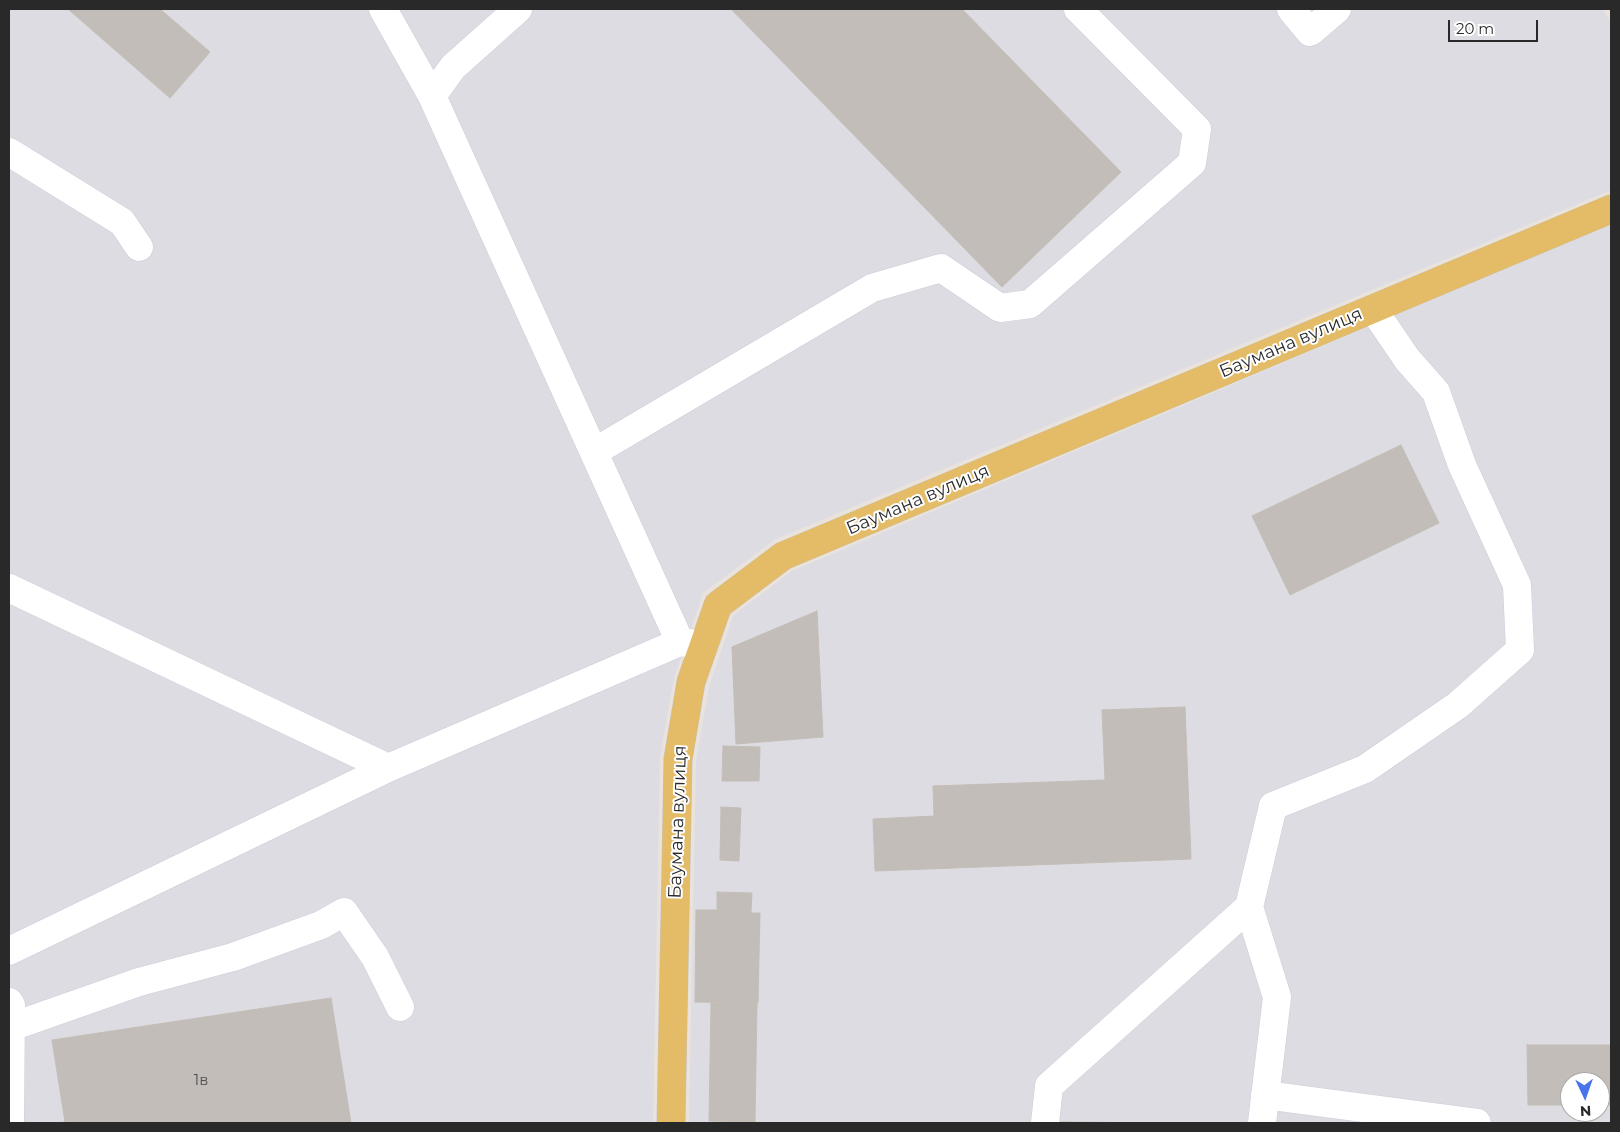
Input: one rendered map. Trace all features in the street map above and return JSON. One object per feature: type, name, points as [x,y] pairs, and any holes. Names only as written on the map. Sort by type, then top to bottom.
[{"type":"main road","name":"Баумана вулиця","points":[[671,1123],[678,759],[691,682],[692,644],[718,605],[784,556],[1611,209]]},
{"type":"lane","points":[[9,951],[388,768],[692,644],[594,452],[432,96],[384,9]]},
{"type":"lane","points":[[432,96],[453,67],[518,9]]},
{"type":"lane","points":[[594,452],[872,288],[942,268],[1000,308],[1030,304],[1192,162],[1197,129],[1078,9]]},
{"type":"lane","points":[[1291,9],[1310,32],[1338,9]]},
{"type":"lane","points":[[9,152],[122,222],[139,247]]},
{"type":"lane","points":[[1262,1123],[1277,997],[1248,907],[1273,806],[1365,770],[1458,705],[1520,650],[1517,585],[1462,465],[1436,392],[1407,359],[1374,309]]},
{"type":"lane","points":[[9,588],[388,768]]},
{"type":"lane","points":[[1046,1123],[1049,1086],[1248,907]]},
{"type":"lane","points":[[10,1123],[10,1014],[233,957],[321,925],[344,912],[375,957],[400,1007]]},
{"type":"lane","points":[[1266,1095],[1477,1123]]},
{"type":"shaded area","points":[[9,9],[1602,9],[1611,22],[1611,190],[774,540],[703,593],[674,678],[660,757],[653,1123],[9,1123]]},
{"type":"shaded area","points":[[1611,224],[1611,1123],[689,1123],[696,761],[709,687],[733,616],[792,571]]},
{"type":"building","points":[[68,9],[160,9],[210,52],[170,98]]},
{"type":"building","points":[[731,9],[962,9],[1121,172],[1002,287]]},
{"type":"building","points":[[1401,445],[1439,523],[1290,595],[1252,516]]},
{"type":"building","points":[[817,611],[823,737],[736,744],[732,647]]},
{"type":"building","points":[[1185,707],[1191,859],[875,871],[873,819],[934,816],[933,786],[1105,780],[1102,710]]},
{"type":"building","points":[[723,746],[760,747],[759,781],[722,781]]},
{"type":"building","points":[[721,807],[741,808],[739,861],[720,860]]},
{"type":"building","points":[[717,892],[752,893],[751,913],[760,913],[758,1003],[695,1002],[696,910],[717,910]]},
{"type":"building","points":[[331,998],[351,1123],[54,1123],[65,1122],[52,1040]]},
{"type":"building","points":[[711,1003],[757,1003],[755,1122],[709,1121]]},
{"type":"building","points":[[1527,1045],[1611,1045],[1611,1105],[1610,1072],[1560,1072],[1560,1105],[1528,1105]]},
{"type":"building","points":[[1062,1122],[1161,1123],[1062,1123]]}]
